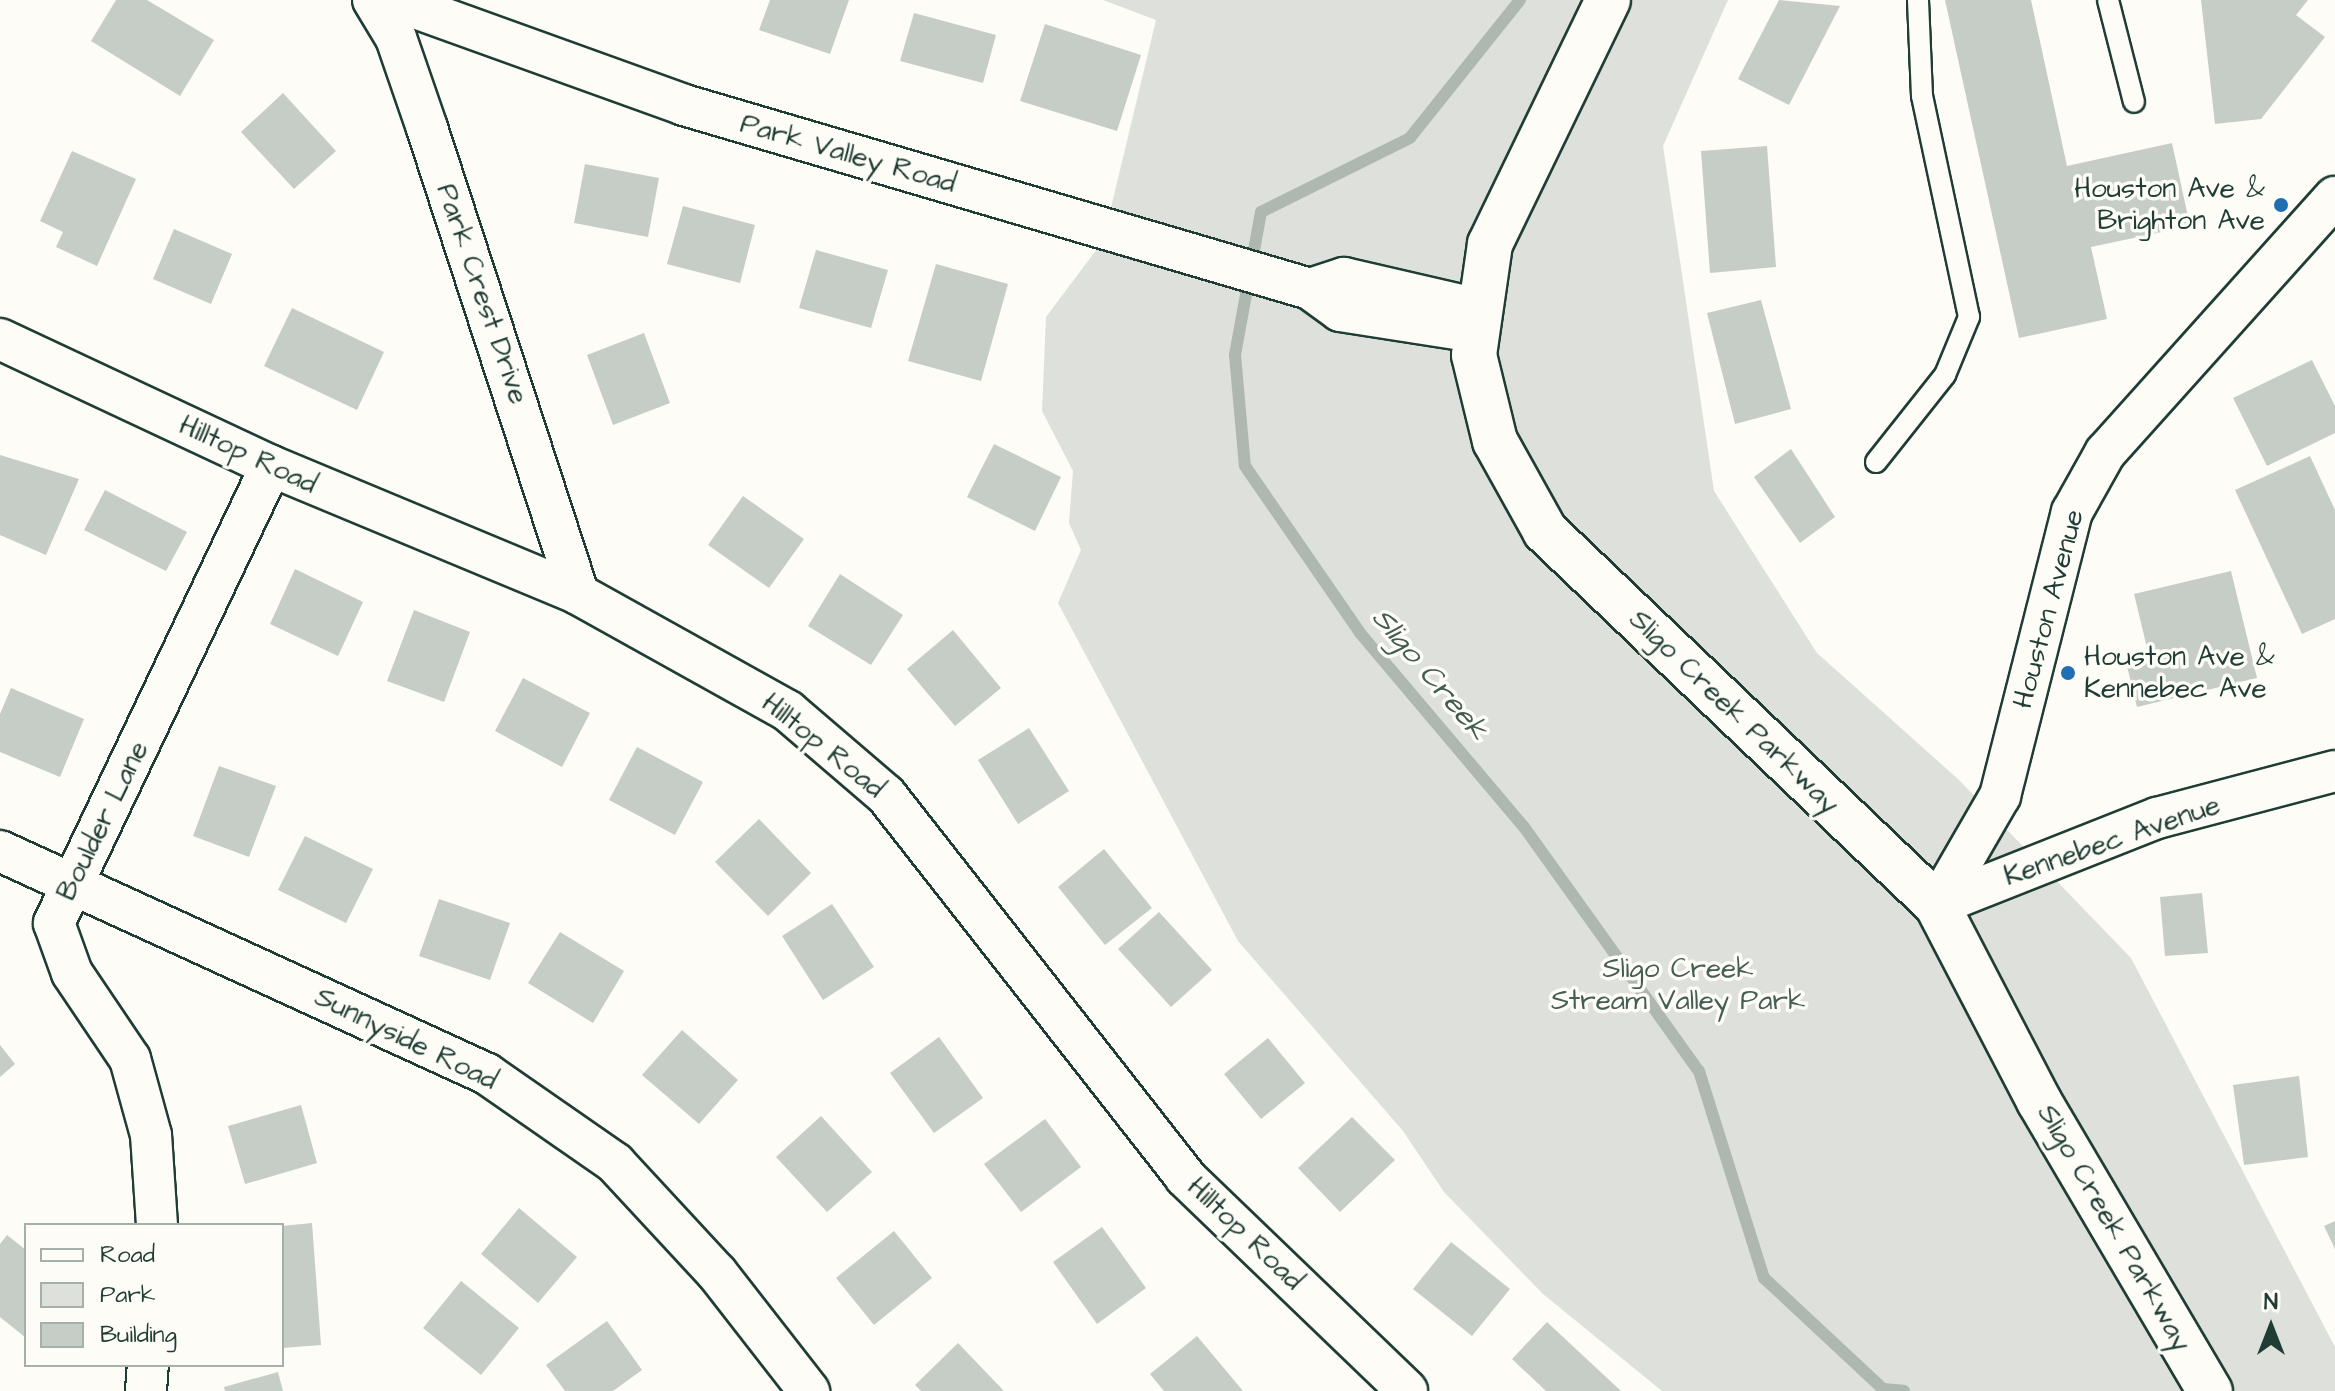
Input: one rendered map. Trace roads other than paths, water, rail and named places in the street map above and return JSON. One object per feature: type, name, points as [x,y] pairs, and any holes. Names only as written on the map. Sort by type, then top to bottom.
[{"type":"street","name":"Park Crest Drive","points":[[373,0],[396,38],[578,594]]},
{"type":"street","name":"Park Valley Road","points":[[393,0],[684,105],[1298,285],[1340,311],[1477,320]]},
{"type":"street","name":"Sligo Creek Parkway","points":[[1608,0],[1503,211],[1477,320],[1479,385],[1495,441],[1545,531],[1937,905],[2039,1101],[2210,1391]]},
{"type":"street","name":"Houston Avenue","points":[[1937,905],[2000,796],[2072,512],[2105,453],[2335,197]]},
{"type":"street","name":"Hilltop Road","points":[[0,339],[271,466],[578,594],[788,711],[886,795],[1185,1177],[1407,1391]]},
{"type":"street","name":"Boulder Lane","points":[[157,1223],[151,1135],[130,1059],[72,973],[54,923],[69,883],[94,847],[271,466]]},
{"type":"street","name":"Kennebec Avenue","points":[[1937,905],[2157,818],[2335,771]]},
{"type":"street","name":"Sunnyside Road","points":[[0,851],[500,1083],[615,1163],[717,1273],[809,1391]]},
{"type":"street","points":[[146,1391],[148,1367]]},
{"type":"lane","points":[[1876,462],[1945,375],[1969,317],[1922,96],[1918,0]]},
{"type":"lane","points":[[2108,0],[2134,102]]},
{"type":"waterway","name":"Sligo Creek","points":[[1520,0],[1410,138],[1261,212],[1235,355],[1245,466],[1360,633],[1524,827],[1699,1071],[1764,1278],[1883,1389],[1904,1391]]},
{"type":"place","name":"Houston Ave & Brighton Ave","points":[[2281,205]]},
{"type":"place","name":"Houston Ave & Kennebec Ave","points":[[2068,673]]},
{"type":"park label","name":"Sligo Creek Stream Valley Park","points":[[1678,985]]}]
